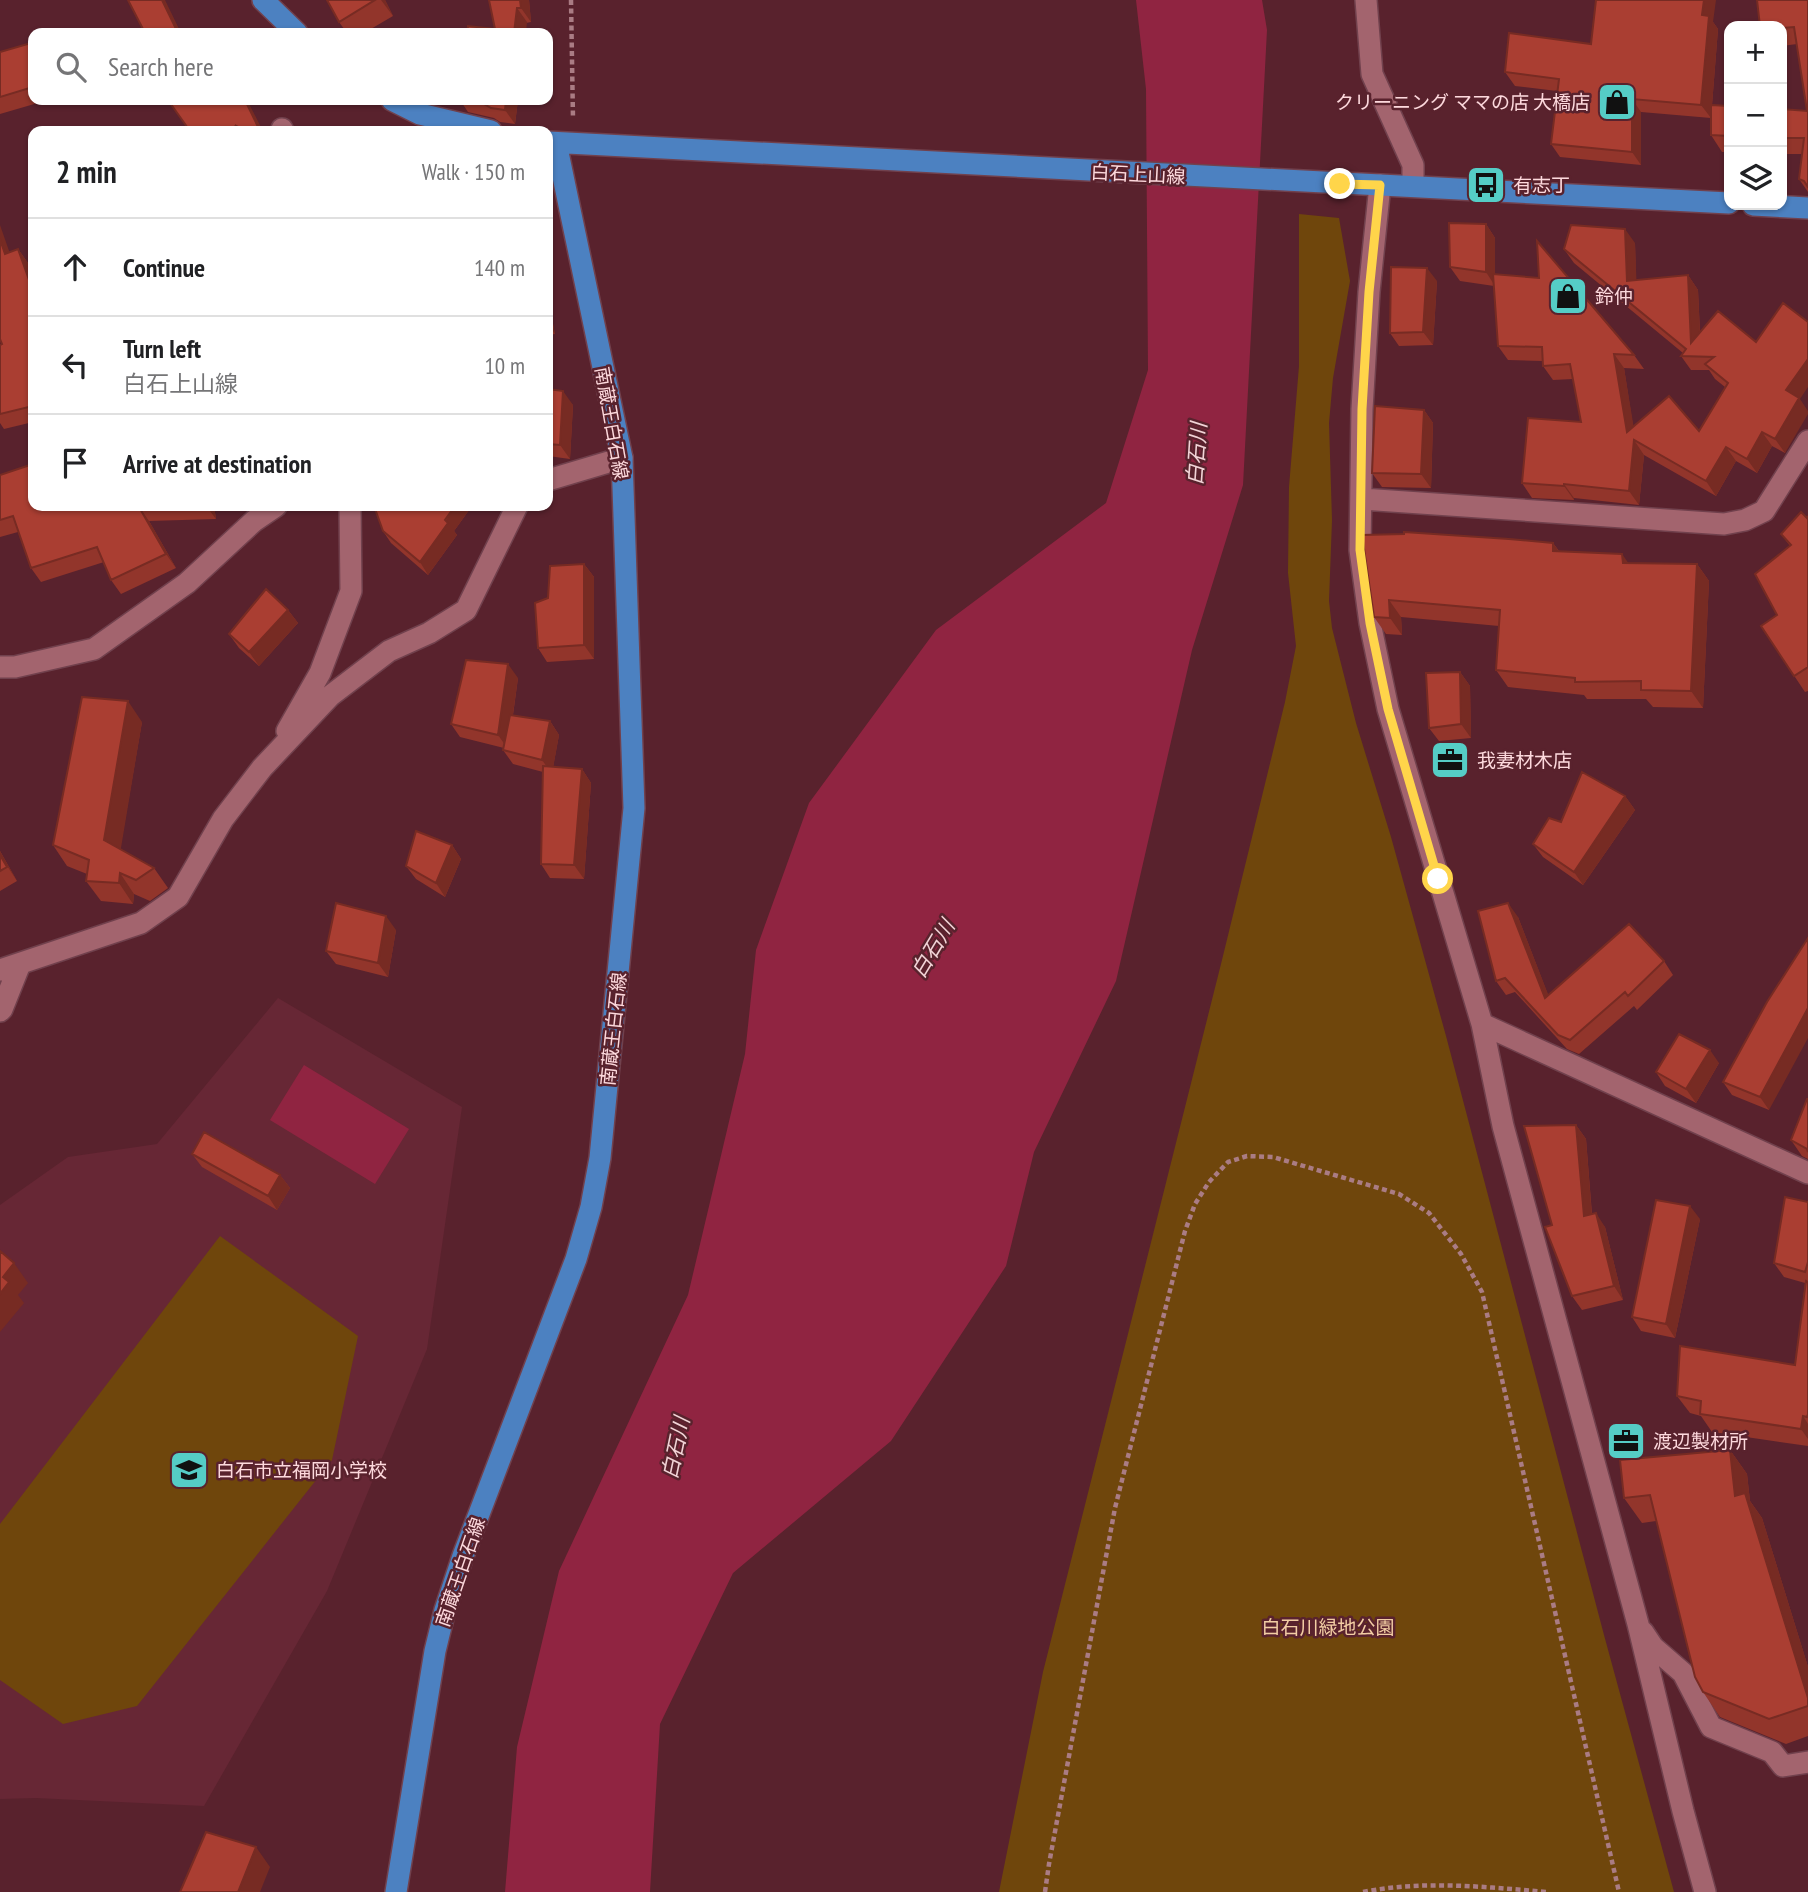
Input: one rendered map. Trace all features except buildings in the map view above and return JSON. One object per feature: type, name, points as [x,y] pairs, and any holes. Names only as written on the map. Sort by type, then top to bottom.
[{"type":"main road","points":[[263,0],[293,28]]},
{"type":"main road","points":[[402,105],[420,114],[470,126]]},
{"type":"main road","name":"白石上山線","points":[[565,143],[1724,204]]},
{"type":"main road","name":"南蔵王白石線","points":[[396,1892],[435,1651],[445,1610],[576,1259],[591,1206],[600,1158],[634,808],[622,458],[565,143]]},
{"type":"main road","points":[[1787,207],[1808,208]]},
{"type":"street","points":[[1366,0],[1372,74],[1413,164],[1413,187]]},
{"type":"street","points":[[1380,185],[1369,292],[1362,409],[1360,550],[1370,623],[1388,709],[1482,1024],[1503,1126],[1638,1624],[1705,1892]]},
{"type":"street","points":[[1362,499],[1724,524],[1745,520],[1764,511],[1808,441]]},
{"type":"street","points":[[553,479],[622,458]]},
{"type":"street","points":[[0,667],[15,667],[94,649],[187,583],[254,521],[269,511]]},
{"type":"street","points":[[269,761],[320,673],[351,591],[351,511]]},
{"type":"street","points":[[0,1011],[10,967],[141,923],[178,897],[223,819],[269,761],[330,696],[389,652],[429,633],[466,610],[515,511]]},
{"type":"street","points":[[1482,1024],[1808,1173]]},
{"type":"street","points":[[1638,1624],[1653,1647],[1683,1674],[1711,1727],[1772,1752],[1783,1766],[1808,1762]]},
{"type":"path","points":[[565,143],[571,0]]},
{"type":"path","points":[[1045,1892],[1115,1508],[1182,1242],[1195,1204],[1209,1182],[1228,1162],[1247,1156],[1273,1157],[1399,1194],[1429,1213],[1461,1254],[1482,1292],[1619,1892]]},
{"type":"path","points":[[1363,1892],[1382,1888],[1458,1885],[1547,1892]]},
{"type":"shaded area","name":"白石市立福岡小学校","points":[[278,998],[462,1107],[427,1349],[327,1591],[204,1806],[36,1798],[0,1799],[0,1205],[68,1157],[157,1144]]},
{"type":"green space","name":"白石川緑地公園","points":[[1299,214],[1339,218],[1350,281],[1333,378],[1329,423],[1332,520],[1329,601],[1332,628],[1356,723],[1391,837],[1446,1036],[1674,1892],[999,1892],[1043,1672],[1222,960],[1285,702],[1296,646],[1288,573],[1289,487],[1299,366]]},
{"type":"green space","points":[[220,1236],[358,1336],[332,1460],[137,1706],[63,1724],[0,1680],[0,1524]]},
{"type":"water","name":"白石川","points":[[1136,0],[1262,0],[1267,30],[1243,485],[1192,650],[1116,981],[1034,1152],[1006,1266],[891,1441],[733,1573],[660,1724],[650,1892],[505,1892],[517,1747],[559,1571],[688,1295],[745,1054],[756,950],[809,803],[936,630],[1106,503],[1148,370],[1146,89]]},
{"type":"water","points":[[304,1065],[409,1129],[375,1184],[270,1120]]},
{"type":"place","name":"クリーニング ママの店 大橋店","points":[[1617,102]]},
{"type":"place","name":"有志丁","points":[[1486,185]]},
{"type":"place","name":"鈴仲","points":[[1568,296]]},
{"type":"place","name":"我妻材木店","points":[[1450,760]]},
{"type":"place","name":"渡辺製材所","points":[[1626,1441]]},
{"type":"place","name":"白石市立福岡小学校","points":[[189,1470]]},
{"type":"route","points":[[1340,184],[1380,185],[1369,292],[1362,409],[1360,550],[1370,623],[1388,709],[1438,879]]}]
